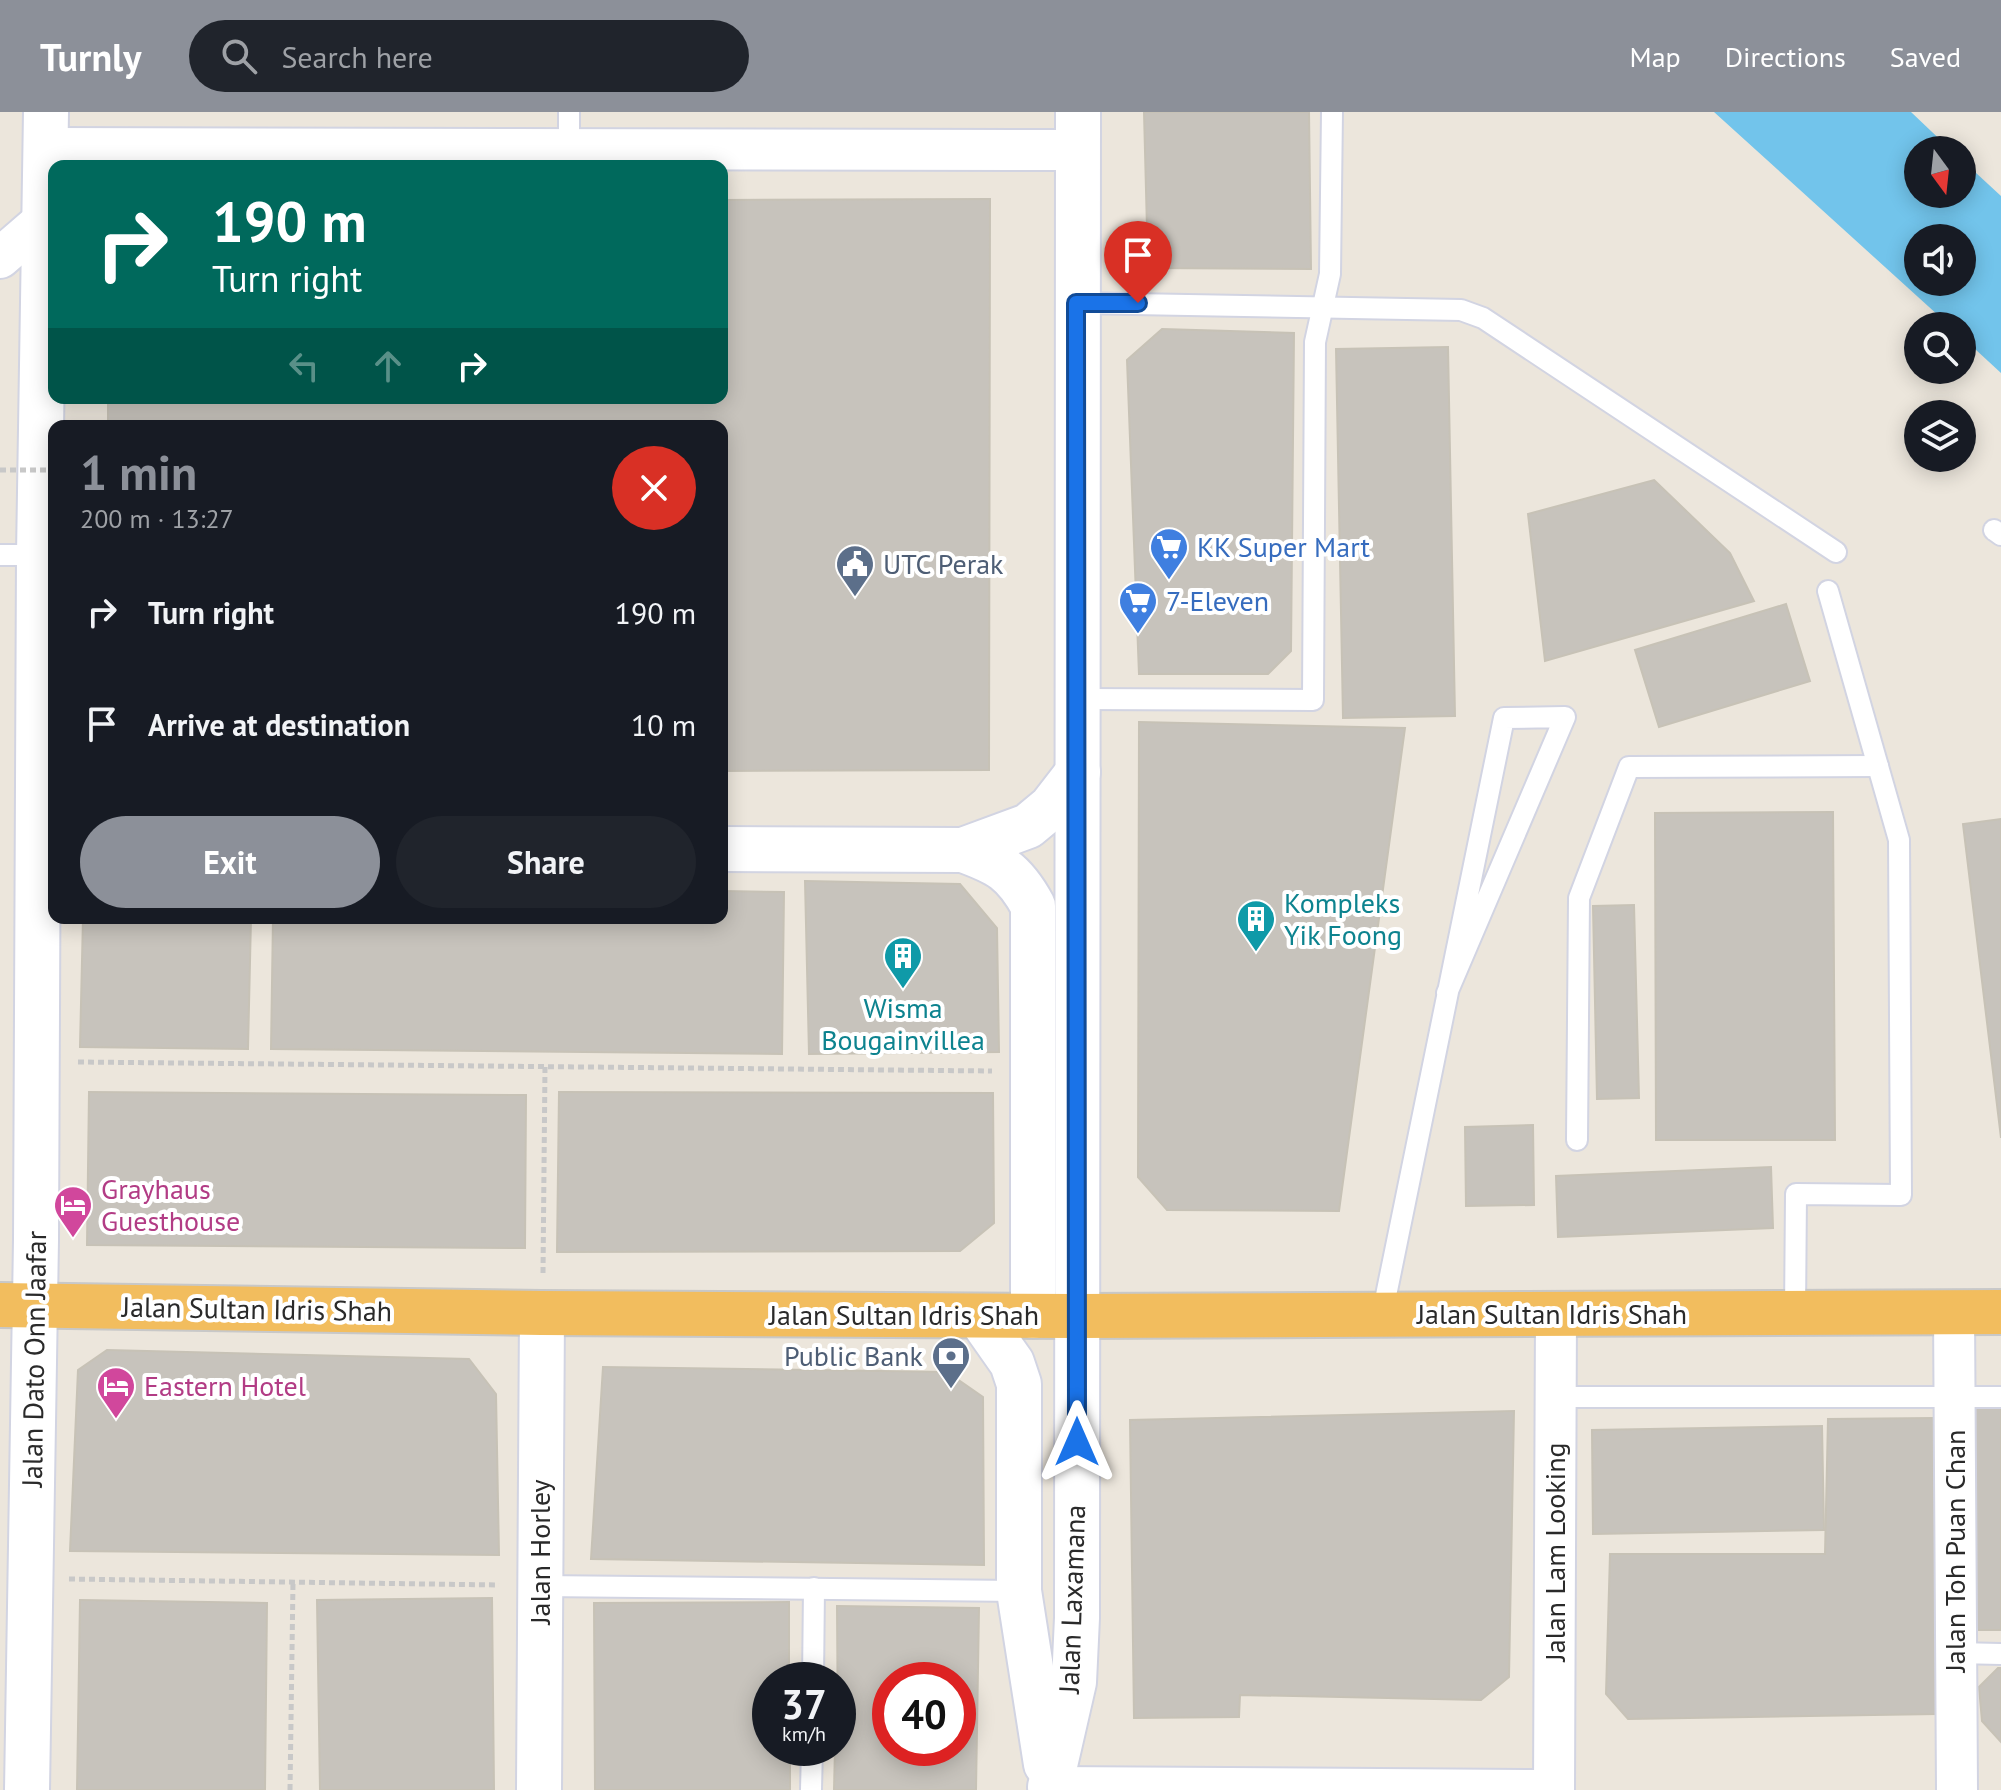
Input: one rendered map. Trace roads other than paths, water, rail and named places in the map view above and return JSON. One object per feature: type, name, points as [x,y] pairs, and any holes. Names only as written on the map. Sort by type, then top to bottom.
[{"type":"highway","name":"Jalan Sultan Idris Shah","points":[[18,1305],[979,1316],[2001,1312]]},
{"type":"street","points":[[46,130],[1078,131]]},
{"type":"street","name":"Jalan Dato Onn Jaafar","points":[[27,1790],[30,1579],[18,1305],[38,1061],[46,846],[19,555],[45,219],[46,130]]},
{"type":"street","name":"Jalan Laxamana","points":[[1050,1788],[1074,1682],[1078,131]]},
{"type":"street","points":[[0,258],[45,219]]},
{"type":"street","points":[[963,850],[1028,826],[1051,807],[1078,772]]},
{"type":"street","points":[[728,849],[963,850],[996,862],[1020,883],[1033,906],[1033,1316]]},
{"type":"street","name":"Jalan Toh Puan Chan","points":[[1954,1312],[1957,1790]]},
{"type":"street","name":"Jalan Horley","points":[[539,1790],[542,1313]]},
{"type":"street","name":"Jalan Lam Looking","points":[[1554,1790],[1556,1314]]},
{"type":"street","name":"Jalan Laxamana","points":[[979,1316],[1012,1363],[1019,1384],[1019,1591],[1050,1788]]},
{"type":"street","points":[[1050,1788],[1543,1790]]},
{"type":"lane","points":[[1078,699],[1313,700],[1315,342],[1330,274],[1332,112]]},
{"type":"lane","points":[[1076,303],[1461,310],[1483,318],[1836,552]]},
{"type":"lane","points":[[1795,1313],[1796,1194],[1901,1195],[1899,840],[1828,591]]},
{"type":"lane","points":[[1382,1315],[1447,993],[1504,718],[1565,717],[1447,993]]},
{"type":"lane","points":[[1577,1140],[1579,898],[1629,767],[1878,766]]},
{"type":"lane","points":[[1555,1397],[2001,1397]]},
{"type":"lane","points":[[540,1586],[1019,1591]]},
{"type":"lane","points":[[813,1662],[814,1588]]},
{"type":"lane","points":[[1956,1653],[2001,1654]]},
{"type":"lane","points":[[811,1790],[812,1766]]},
{"type":"water","points":[[1714,112],[1911,112],[1936,136],[1904,136],[1904,208],[1976,208],[1976,173],[2001,196],[2001,373],[1976,350],[1976,312],[1935,312],[1917,296],[1976,296],[1976,224],[1904,224],[1904,284]]},
{"type":"place","name":"KK Super Mart","points":[[1169,581]]},
{"type":"place","name":"UTC Perak","points":[[855,598]]},
{"type":"place","name":"7-Eleven","points":[[1138,635]]},
{"type":"place","name":"Kompleks Yik Foong","points":[[1256,953]]},
{"type":"place","name":"Wisma Bougainvillea","points":[[903,990]]},
{"type":"place","name":"Grayhaus Guesthouse","points":[[73,1239]]},
{"type":"place","name":"Public Bank","points":[[951,1390]]},
{"type":"place","name":"Eastern Hotel","points":[[116,1420]]}]
